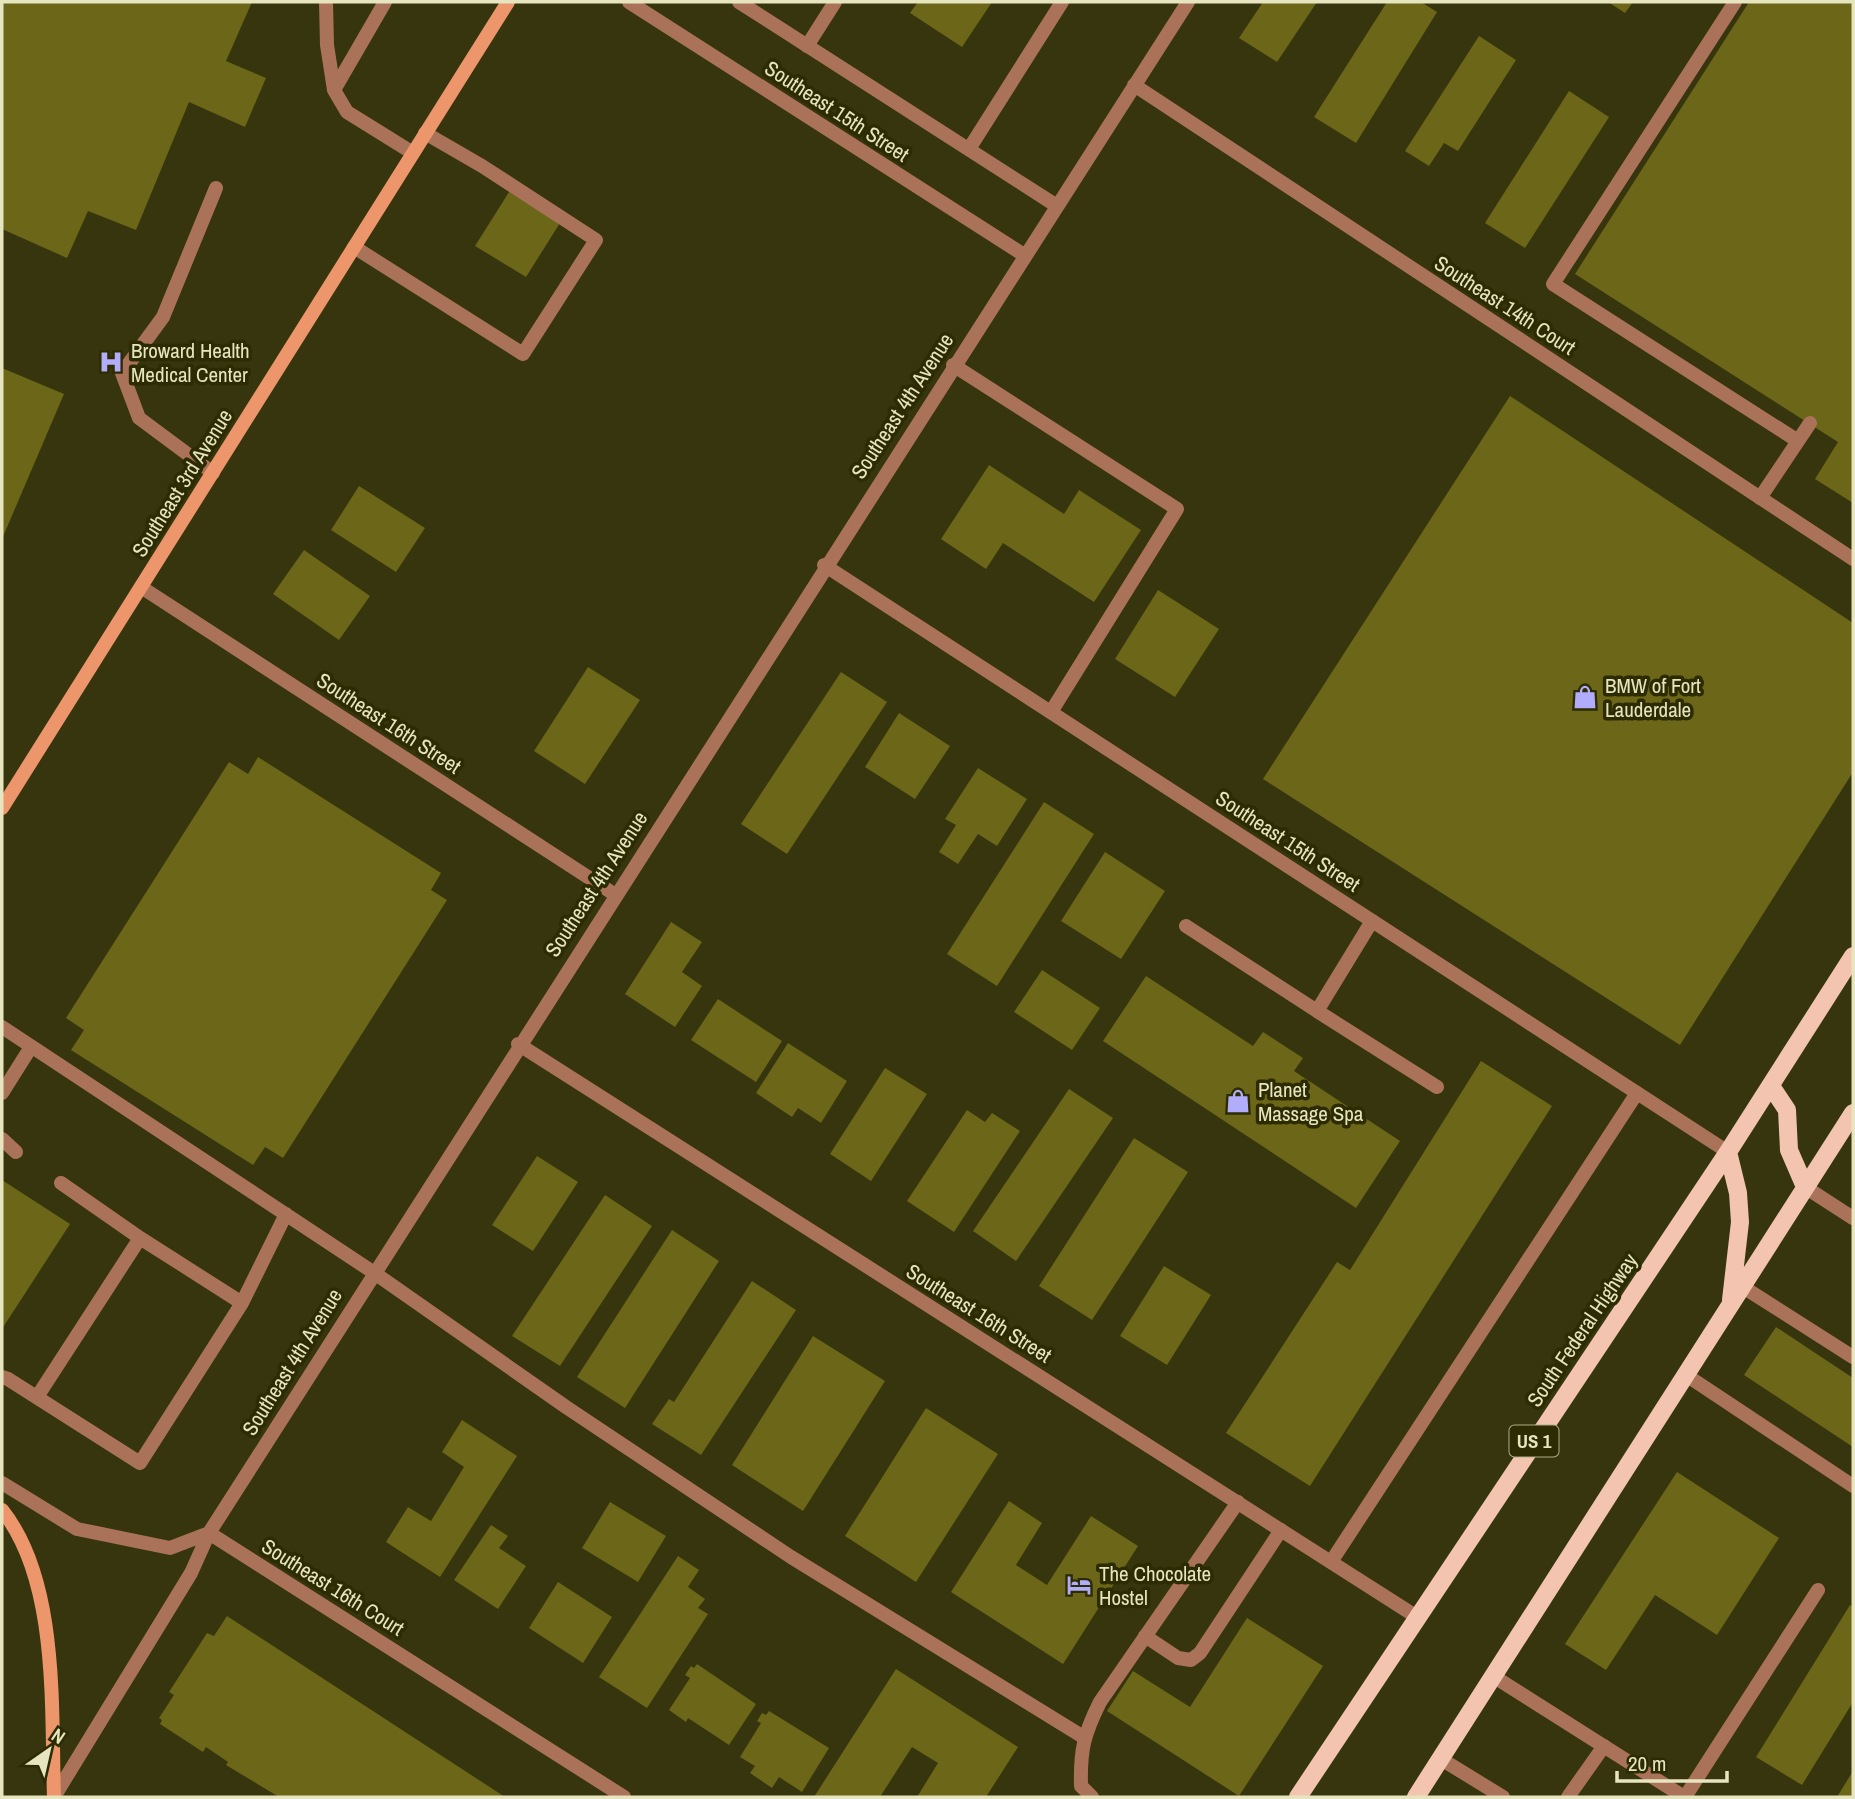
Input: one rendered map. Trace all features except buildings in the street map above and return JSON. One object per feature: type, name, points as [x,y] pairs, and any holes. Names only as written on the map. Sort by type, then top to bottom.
[{"type":"main road","name":"Southeast 3rd Avenue","points":[[2,808],[508,2]]},
{"type":"main road","name":"South Federal Highway","points":[[1298,1797],[1728,1152],[1853,956]]},
{"type":"main road","points":[[1771,1086],[1787,1110],[1789,1150],[1805,1187]]},
{"type":"main road","points":[[1416,1797],[1853,1113]]},
{"type":"main road","points":[[1728,1152],[1738,1194],[1740,1222],[1730,1307]]},
{"type":"main road","points":[[2,1510],[17,1528],[33,1567],[48,1646],[54,1797]]},
{"type":"street","points":[[326,2],[327,45],[334,90],[347,112],[413,153]]},
{"type":"street","points":[[334,90],[385,2]]},
{"type":"street","name":"Southeast 15th Street","points":[[629,2],[1024,255]]},
{"type":"street","name":"Southeast 15th Street","points":[[739,2],[1057,206]]},
{"type":"street","points":[[807,46],[835,2]]},
{"type":"street","points":[[969,149],[1062,2]]},
{"type":"street","name":"Southeast 4th Avenue","points":[[54,1797],[191,1573],[209,1533],[373,1272],[824,565],[1188,2]]},
{"type":"street","points":[[1735,2],[1553,284],[1794,447]]},
{"type":"street","name":"Southeast 14th Court","points":[[1135,85],[1853,559]]},
{"type":"street","points":[[354,247],[523,354],[596,240],[482,166],[425,133]]},
{"type":"street","points":[[213,473],[139,418],[122,373],[163,317],[216,188]]},
{"type":"street","points":[[953,365],[1177,509],[1051,712]]},
{"type":"street","points":[[1760,498],[1810,424]]},
{"type":"street","name":"Southeast 15th Street","points":[[824,565],[1728,1152]]},
{"type":"street","name":"Southeast 16th Street","points":[[141,587],[614,894]]},
{"type":"street","points":[[1317,1011],[1372,921]]},
{"type":"street","points":[[1186,926],[1437,1087]]},
{"type":"street","points":[[2,1027],[373,1272],[566,1407],[791,1557],[1085,1738]]},
{"type":"street","name":"Southeast 16th Street","points":[[518,1044],[1417,1617]]},
{"type":"street","points":[[2,1093],[31,1047]]},
{"type":"street","points":[[1331,1562],[1637,1093]]},
{"type":"street","points":[[2,1139],[16,1152]]},
{"type":"street","points":[[61,1183],[140,1238],[242,1303]]},
{"type":"street","points":[[1805,1187],[1853,1218]]},
{"type":"street","points":[[2,1377],[140,1463],[242,1303],[286,1214]]},
{"type":"street","points":[[37,1398],[140,1238]]},
{"type":"street","points":[[1743,1287],[1853,1357]]},
{"type":"street","points":[[1686,1375],[1853,1486]]},
{"type":"street","points":[[2,1483],[77,1529],[170,1548],[209,1533]]},
{"type":"street","points":[[1092,1797],[1081,1786],[1080,1755],[1100,1702],[1238,1502]]},
{"type":"street","points":[[1145,1636],[1178,1658],[1191,1660],[1200,1653],[1281,1530]]},
{"type":"street","name":"Southeast 16th Court","points":[[209,1533],[624,1797]]},
{"type":"street","points":[[1493,1676],[1684,1797],[1818,1590]]},
{"type":"street","points":[[1568,1797],[1604,1746]]},
{"type":"street","points":[[1441,1759],[1503,1797]]},
{"type":"place","name":"Broward Health Medical Center","points":[[111,362]]},
{"type":"place","name":"BMW of Fort Lauderdale","points":[[1585,697]]},
{"type":"place","name":"Planet Massage Spa","points":[[1238,1101]]},
{"type":"place","name":"The Chocolate Hostel","points":[[1079,1585]]}]
